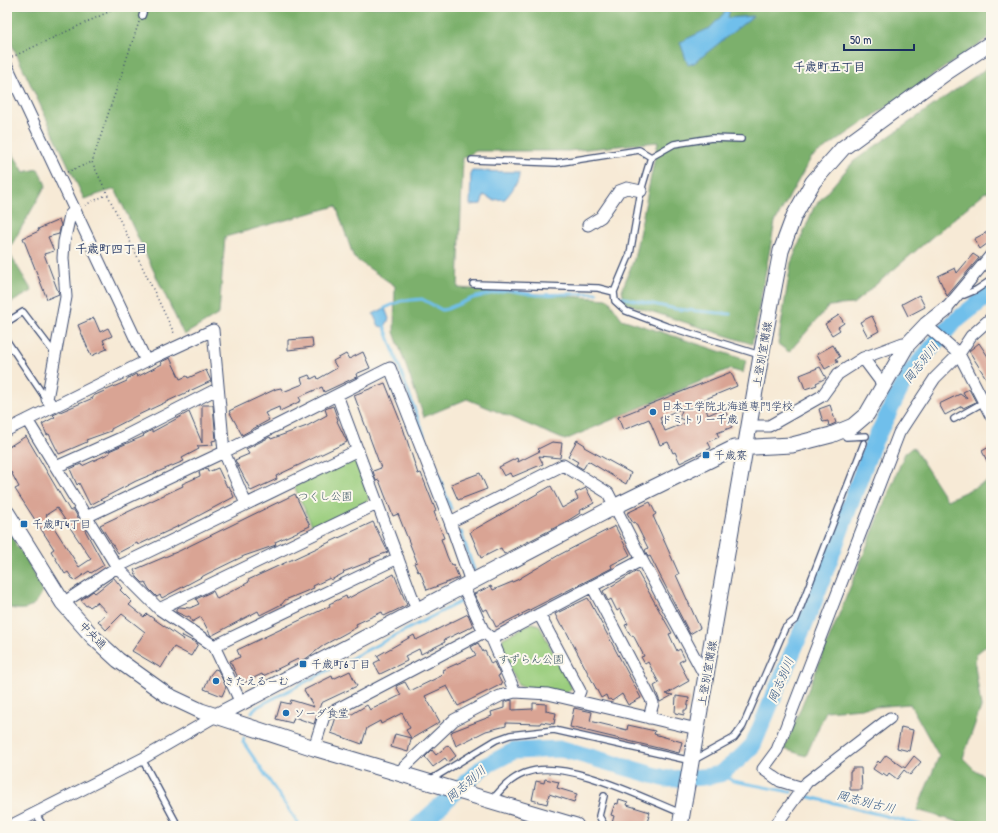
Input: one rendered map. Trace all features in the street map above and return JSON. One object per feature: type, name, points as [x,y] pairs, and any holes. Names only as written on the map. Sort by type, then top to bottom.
[{"type":"street","name":"上登別室蘭線","points":[[682,815],[761,356],[781,251],[794,216],[813,182],[843,148],[947,72],[991,43]]},
{"type":"street","points":[[7,66],[146,361]]},
{"type":"street","points":[[588,225],[601,217],[619,191],[627,188],[641,191]]},
{"type":"street","points":[[50,403],[55,354],[66,297],[64,242],[70,215],[75,210]]},
{"type":"street","points":[[10,826],[142,759],[216,716],[614,507],[734,448],[792,445],[841,431],[853,426],[867,414],[907,345],[931,329],[991,255]]},
{"type":"street","points":[[803,788],[780,781],[763,769],[777,750],[899,433],[935,378],[971,336],[991,318]]},
{"type":"street","points":[[931,329],[957,352],[991,416]]},
{"type":"street","points":[[7,430],[27,420],[50,403],[213,330],[217,389],[224,452],[246,504]]},
{"type":"street","points":[[749,426],[769,426],[822,396],[838,374],[863,358],[902,343],[907,345]]},
{"type":"street","points":[[863,358],[884,386]]},
{"type":"street","points":[[86,517],[224,452],[390,368],[450,522],[467,584],[488,636],[515,692]]},
{"type":"street","points":[[56,467],[121,438],[217,389]]},
{"type":"street","points":[[337,395],[417,610]]},
{"type":"street","points":[[27,420],[117,567],[159,609],[214,646],[241,703]]},
{"type":"street","points":[[63,603],[117,567],[358,450]]},
{"type":"street","points":[[450,522],[563,465],[608,493],[642,560],[706,678]]},
{"type":"street","points":[[159,609],[377,504]]},
{"type":"street","name":"中央通","points":[[7,512],[63,603],[93,637],[118,660],[167,695],[201,711],[314,748],[571,825]]},
{"type":"street","points":[[214,646],[398,558]]},
{"type":"street","points":[[314,748],[324,716],[488,636],[539,614],[642,560]]},
{"type":"street","points":[[592,586],[653,703],[649,718]]},
{"type":"street","points":[[539,614],[580,691],[576,701]]},
{"type":"street","points":[[398,773],[454,720],[500,696],[515,692],[548,694],[697,729]]},
{"type":"street","points":[[775,826],[803,788],[828,765],[890,718]]},
{"type":"lane","points":[[142,16],[145,7]]},
{"type":"lane","points":[[741,139],[712,138],[674,144],[651,157],[641,191],[630,254],[614,292],[618,305],[626,311],[666,326],[761,356]]},
{"type":"lane","points":[[472,160],[556,163],[639,150],[651,157]]},
{"type":"lane","points":[[960,294],[964,295],[976,290],[991,280]]},
{"type":"lane","points":[[473,284],[598,288],[614,292]]},
{"type":"lane","points":[[7,322],[23,312],[55,354]]},
{"type":"lane","points":[[7,341],[50,403]]},
{"type":"lane","points":[[954,419],[984,402]]},
{"type":"lane","points":[[841,431],[846,437],[866,436]]},
{"type":"lane","points":[[434,783],[496,740],[510,735],[554,730],[691,763],[734,738],[743,726],[785,628],[796,619],[864,443]]},
{"type":"lane","points":[[142,759],[178,826]]},
{"type":"lane","points":[[488,799],[506,783],[526,772],[559,769],[626,790],[682,815]]},
{"type":"lane","points":[[604,796],[599,816],[605,826]]},
{"type":"lane","points":[[35,812],[43,826]]},
{"type":"path","points":[[7,59],[119,7]]},
{"type":"path","points":[[142,16],[92,162],[106,195],[180,345]]},
{"type":"path","points":[[59,176],[92,162]]},
{"type":"path","points":[[75,210],[106,195]]},
{"type":"green space","points":[[7,7],[991,7],[991,36],[811,158],[775,222],[752,344],[625,303],[622,290],[634,259],[658,142],[568,151],[476,151],[463,158],[458,288],[608,299],[622,319],[746,360],[743,373],[729,369],[565,440],[467,399],[424,417],[394,332],[395,286],[354,258],[336,206],[225,237],[219,314],[184,335],[115,189],[84,199],[7,34]]},
{"type":"green space","points":[[991,65],[991,190],[984,193],[853,304],[829,306],[789,352],[778,344],[791,263],[814,207],[854,161]]},
{"type":"green space","points":[[7,144],[24,172],[38,169],[46,185],[8,251],[32,291],[7,305]]},
{"type":"green space","points":[[913,447],[947,500],[991,480],[991,642],[976,654],[975,665],[981,707],[963,758],[976,771],[991,779],[991,826],[972,826],[917,810],[939,756],[910,704],[826,711],[806,756],[784,749],[905,453]]},
{"type":"green space","name":"つくし公園","points":[[349,459],[358,462],[369,496],[367,502],[313,528],[294,486]]},
{"type":"green space","points":[[7,529],[12,531],[16,546],[24,554],[43,591],[37,601],[26,609],[10,608],[7,600]]},
{"type":"green space","name":"すずらん公園","points":[[532,623],[539,625],[572,688],[566,694],[525,688],[518,685],[500,650],[503,638]]},
{"type":"water","points":[[730,7],[728,18],[753,16],[694,63],[688,65],[680,42],[710,28]]},
{"type":"water","points":[[471,171],[519,172],[519,175],[515,186],[505,199],[493,200],[484,195],[481,204],[470,205]]},
{"type":"water","points":[[385,308],[389,319],[386,325],[382,327],[379,326],[373,314]]},
{"type":"water","points":[[449,791],[463,796],[452,800],[421,826],[409,826]]},
{"type":"building","points":[[59,220],[61,225],[59,234],[48,237],[54,251],[44,254],[59,294],[47,299],[23,238],[39,231],[38,229]]},
{"type":"building","points":[[991,230],[991,241],[980,249],[974,239]]},
{"type":"building","points":[[973,254],[979,258],[947,296],[938,276],[955,268],[957,273]]},
{"type":"building","points":[[919,295],[925,307],[908,316],[902,304]]},
{"type":"building","points":[[839,315],[844,323],[838,327],[840,330],[832,335],[825,324]]},
{"type":"building","points":[[872,316],[879,331],[868,337],[860,322]]},
{"type":"building","points":[[94,318],[100,332],[108,328],[112,336],[103,340],[107,349],[91,356],[78,325]]},
{"type":"building","points":[[312,338],[313,347],[288,350],[288,340]]},
{"type":"building","points":[[979,343],[991,361],[991,386],[969,351]]},
{"type":"building","points":[[833,345],[840,357],[836,359],[838,362],[825,369],[817,354]]},
{"type":"building","points":[[363,352],[370,368],[356,374],[357,377],[324,392],[322,387],[299,397],[301,401],[280,411],[279,407],[265,413],[269,420],[242,435],[229,411],[276,389],[281,388],[283,392],[303,384],[301,378],[309,375],[311,379],[317,376],[318,379],[337,368],[333,361],[346,354],[349,359]]},
{"type":"building","points":[[170,358],[180,379],[187,376],[188,378],[206,370],[211,381],[136,416],[111,429],[111,431],[86,440],[87,442],[59,454],[42,424],[55,417],[53,415],[93,398],[93,396],[127,381],[127,379],[136,374],[137,377],[162,364],[161,362]]},
{"type":"building","points":[[820,367],[826,378],[816,383],[817,385],[805,389],[800,375]]},
{"type":"building","name":"日本工学院北海道専門学校 ドミトリー千歳","points":[[731,372],[737,386],[703,400],[708,415],[724,408],[732,427],[717,433],[719,437],[708,442],[711,448],[680,463],[668,442],[660,445],[649,419],[623,430],[618,417]],"holes":[[[683,408],[679,418],[688,422],[665,431],[660,418]]]},
{"type":"building","points":[[385,383],[403,428],[418,474],[421,473],[436,511],[434,512],[444,538],[441,539],[447,556],[451,565],[453,564],[459,578],[427,590],[420,571],[418,572],[414,563],[417,562],[398,514],[393,516],[379,480],[376,481],[373,471],[381,468],[354,395]]},
{"type":"building","points":[[969,389],[976,402],[963,408],[962,406],[945,415],[939,404],[960,394],[967,399],[963,392]]},
{"type":"building","points":[[202,405],[213,405],[216,440],[212,441],[213,445],[197,446],[199,449],[182,458],[184,461],[136,481],[90,505],[79,483],[77,485],[70,469],[81,464],[82,466],[110,453],[109,451],[144,436],[143,435],[152,430],[152,432],[189,412],[202,443]]},
{"type":"building","points":[[830,405],[836,423],[829,426],[828,421],[823,422],[819,409]]},
{"type":"building","points":[[333,406],[338,420],[337,421],[347,442],[276,476],[277,479],[251,491],[235,460],[249,454],[246,449],[270,437],[271,439],[307,426],[327,415],[325,409]]},
{"type":"building","points":[[26,436],[70,511],[73,509],[75,512],[104,565],[91,573],[89,571],[74,581],[68,572],[65,574],[51,551],[54,549],[15,489],[19,487],[11,472],[7,475],[7,448]],"holes":[[[57,508],[91,559],[79,567],[46,515]]]},
{"type":"building","points":[[577,440],[585,445],[584,447],[631,473],[626,484],[588,461],[583,469],[576,465],[578,462],[568,456]]},
{"type":"building","points":[[552,442],[562,443],[560,458],[539,456],[543,464],[512,477],[510,473],[504,476],[499,467],[517,458],[518,462],[540,451],[538,449]]},
{"type":"building","points":[[991,446],[991,469],[982,451]]},
{"type":"building","points":[[207,468],[208,472],[218,468],[227,487],[229,486],[234,497],[183,524],[138,545],[137,543],[118,553],[100,525],[183,486],[182,484],[200,476],[199,472]]},
{"type":"building","points":[[480,473],[487,489],[458,500],[451,484]]},
{"type":"building","points":[[551,486],[562,508],[578,499],[575,493],[586,488],[594,503],[579,511],[580,513],[564,523],[504,554],[501,548],[481,558],[470,532]]},
{"type":"building","points":[[295,494],[310,526],[275,542],[276,545],[244,556],[162,598],[160,595],[157,597],[149,589],[145,582],[143,583],[137,577],[134,570],[179,551]]},
{"type":"building","points":[[650,502],[656,514],[653,516],[679,574],[676,575],[700,628],[690,634],[650,556],[648,557],[645,550],[648,548],[635,522],[633,523],[627,513]]},
{"type":"building","points":[[373,522],[388,552],[370,559],[371,561],[343,572],[344,573],[331,580],[330,578],[313,586],[314,588],[285,600],[282,604],[260,615],[258,611],[211,636],[201,617],[192,622],[189,616],[187,617],[176,612],[176,609],[179,607],[190,608],[199,604],[196,599],[213,591],[217,599],[249,582],[248,580]]},
{"type":"building","points":[[615,526],[630,555],[611,565],[612,568],[496,627],[487,609],[483,611],[474,594],[491,586],[493,590],[517,580],[559,555]]},
{"type":"building","points":[[637,571],[672,633],[669,634],[677,651],[680,649],[685,659],[679,662],[689,681],[666,694],[673,695],[660,702],[654,686],[659,683],[648,662],[645,664],[641,657],[644,656],[633,635],[631,636],[625,625],[628,624],[620,609],[617,611],[611,599],[608,601],[603,591]]},
{"type":"building","points":[[394,574],[407,605],[384,616],[382,612],[356,624],[357,627],[324,645],[307,658],[300,661],[298,659],[263,676],[262,674],[241,684],[230,661],[240,657],[237,650],[330,606],[329,604],[346,596],[347,599]]},
{"type":"building","points":[[114,578],[122,588],[120,590],[132,602],[129,605],[144,617],[147,614],[184,640],[181,635],[198,644],[191,656],[174,647],[161,668],[132,651],[145,632],[122,614],[106,630],[98,621],[107,613],[97,602],[90,607],[88,605],[86,606],[81,600],[93,591],[95,593]]},
{"type":"building","points":[[588,598],[641,698],[628,705],[622,694],[612,701],[610,699],[608,700],[606,695],[601,698],[563,625],[561,626],[555,614]]},
{"type":"building","points":[[468,614],[473,626],[444,640],[445,642],[421,654],[419,649],[405,656],[407,661],[380,674],[374,663],[380,660],[377,656],[414,635],[416,640]]},
{"type":"building","points":[[478,643],[483,652],[485,651],[491,664],[494,662],[502,684],[458,706],[447,686],[425,696],[440,722],[411,739],[408,752],[391,747],[395,734],[411,738],[406,730],[410,728],[402,713],[381,724],[380,721],[367,728],[362,744],[331,733],[336,717],[344,719],[367,705],[370,710],[401,695],[396,686],[405,682],[410,691],[441,676],[444,673],[443,670],[476,655],[471,647]]},
{"type":"building","name":"きたえるーむ","points":[[215,669],[218,670],[226,687],[222,696],[204,689],[210,675]]},
{"type":"building","points":[[350,671],[357,686],[321,703],[314,724],[294,717],[292,723],[276,719],[281,702],[290,704],[291,700],[314,707],[304,690],[332,676],[333,679]]},
{"type":"building","points":[[676,696],[689,698],[687,710],[684,710],[684,715],[675,713]]},
{"type":"building","points":[[512,700],[512,710],[533,709],[533,703],[546,704],[546,711],[556,713],[554,724],[541,722],[540,724],[506,723],[506,726],[486,731],[456,746],[451,733],[453,731],[492,716],[491,712],[504,708],[504,702]]},
{"type":"building","points":[[574,708],[592,712],[590,721],[627,730],[628,725],[655,731],[654,734],[682,742],[679,753],[570,727]]},
{"type":"building","points":[[901,727],[913,730],[909,751],[897,748]]},
{"type":"building","points":[[448,745],[456,756],[448,762],[445,758],[433,767],[425,757],[432,750],[436,755]]},
{"type":"building","points":[[886,755],[905,768],[914,756],[921,762],[910,775],[904,770],[897,779],[889,773],[887,776],[883,773],[882,775],[873,769],[878,761],[880,763]]},
{"type":"building","points":[[852,768],[861,768],[862,790],[850,790],[850,771],[852,771]]},
{"type":"building","points":[[545,779],[559,782],[557,788],[577,794],[574,802],[549,794],[547,804],[532,800],[536,781],[544,783]]},
{"type":"building","points":[[619,799],[628,802],[627,805],[650,812],[646,826],[637,826],[626,823],[625,826],[620,826],[612,823],[614,816],[611,815],[615,803],[618,804]]},
{"type":"waterway","points":[[385,308],[401,301],[422,299],[442,310],[473,298],[507,290],[537,295],[597,293]]},
{"type":"waterway","name":"岡志別川","points":[[418,826],[483,767],[514,751],[562,749],[667,779],[704,777],[720,774],[739,759],[753,745],[813,604],[872,446],[907,376],[953,323],[991,293]]},
{"type":"waterway","points":[[620,297],[676,309],[730,314]]},
{"type":"waterway","points":[[384,325],[451,509]]},
{"type":"waterway","points":[[461,532],[474,570]]},
{"type":"waterway","points":[[252,712],[255,708],[460,602]]},
{"type":"waterway","points":[[244,738],[243,742],[300,826]]},
{"type":"waterway","name":"岡志別古川","points":[[720,774],[733,781],[791,792]]},
{"type":"waterway","name":"岡志別古川","points":[[802,795],[925,826]]},
{"type":"place","name":"日本工学院北海道専門学校 ドミトリー千歳","points":[[653,412]]},
{"type":"place","name":"千歳寮","points":[[706,455]]},
{"type":"place","name":"千歳町4丁目","points":[[24,524]]},
{"type":"place","name":"千歳町6丁目","points":[[303,664]]},
{"type":"place","name":"きたえるーむ","points":[[216,681]]},
{"type":"place","name":"ソーダ食堂","points":[[286,713]]},
{"type":"district","name":"千歳町五丁目","points":[[829,67]]},
{"type":"district","name":"千歳町四丁目","points":[[111,249]]}]
